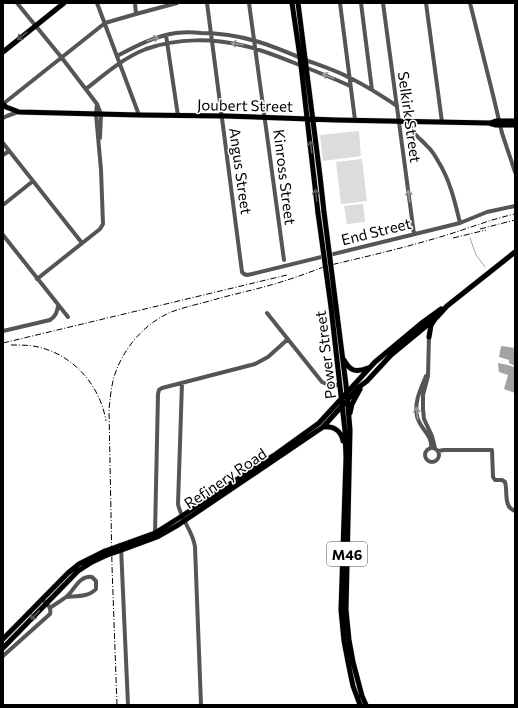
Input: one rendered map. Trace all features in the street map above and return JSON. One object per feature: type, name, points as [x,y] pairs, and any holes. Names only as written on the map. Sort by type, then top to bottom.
[{"type":"main road","points":[[3,52],[64,3]]},
{"type":"main road","name":"Power Street","points":[[292,3],[302,58]]},
{"type":"main road","name":"Power Street","points":[[298,3],[302,58],[336,340],[344,400],[349,420],[350,444],[341,610],[353,686],[360,705]]},
{"type":"main road","name":"Joubert Street","points":[[3,104],[6,108],[19,112],[489,123],[515,121]]},
{"type":"main road","name":"Joubert Street","points":[[500,123],[515,125]]},
{"type":"main road","name":"Refinery Road","points":[[3,639],[68,573],[80,566],[92,562],[106,553],[156,535],[323,427],[342,405],[346,394],[367,381],[391,355],[414,335],[434,314],[447,306],[515,252]]},
{"type":"main road","name":"Refinery Road","points":[[258,468],[319,423],[332,409],[344,400],[379,359],[425,323],[437,317],[447,306]]},
{"type":"main road","name":"Power Street","points":[[333,307],[342,357],[342,386],[346,394]]},
{"type":"main road","points":[[414,335],[423,333],[429,337],[431,326],[437,317]]},
{"type":"main road","points":[[342,357],[346,364],[353,370],[359,371],[370,368]]},
{"type":"main road","points":[[349,420],[355,398],[367,381]]},
{"type":"main road","points":[[332,409],[342,386]]},
{"type":"main road","name":"Power Street","points":[[342,405],[346,458],[345,551]]},
{"type":"main road","points":[[323,427],[332,427],[340,432],[343,437],[346,458]]},
{"type":"main road","name":"Refinery Road","points":[[3,648],[48,606],[66,583],[78,571],[80,566]]},
{"type":"main road","name":"Power Street","points":[[346,641],[366,705]]},
{"type":"street","points":[[17,3],[97,104],[98,114],[103,224],[37,279]]},
{"type":"street","points":[[97,3],[139,115]]},
{"type":"street","points":[[136,3],[136,14]]},
{"type":"street","points":[[3,104],[105,23],[177,3]]},
{"type":"street","name":"Angus Street","points":[[207,3],[242,272]]},
{"type":"street","name":"Kinross Street","points":[[250,3],[284,260]]},
{"type":"street","points":[[340,3],[355,120]]},
{"type":"street","points":[[361,3],[372,90]]},
{"type":"street","name":"Selkirk Street","points":[[383,3],[414,234]]},
{"type":"street","points":[[426,3],[442,122]]},
{"type":"street","points":[[470,3],[502,133],[515,172]]},
{"type":"street","points":[[117,56],[146,41],[166,35],[178,33],[229,34],[272,45],[349,77],[397,106]]},
{"type":"street","points":[[166,35],[178,116]]},
{"type":"street","points":[[86,90],[120,63],[146,49],[168,43],[192,41],[234,43],[256,49],[303,66],[350,86]]},
{"type":"street","points":[[3,118],[19,112]]},
{"type":"street","points":[[409,121],[413,131],[429,147],[443,170],[452,194],[460,223]]},
{"type":"street","points":[[3,143],[82,243]]},
{"type":"street","points":[[3,155],[9,150]]},
{"type":"street","points":[[3,205],[33,181]]},
{"type":"street","name":"End Street","points":[[242,272],[245,274],[252,274],[460,223],[487,212],[515,206]]},
{"type":"street","points":[[3,236],[68,317]]},
{"type":"street","points":[[3,332],[50,320],[57,313],[58,306]]},
{"type":"street","points":[[266,313],[322,382],[329,385],[342,386]]},
{"type":"street","points":[[425,323],[429,337],[428,376],[423,395],[424,419],[432,436],[435,449]]},
{"type":"street","points":[[156,535],[158,394],[160,389],[255,364],[268,357],[288,339]]},
{"type":"street","points":[[428,371],[419,391],[417,400],[417,416],[418,421],[431,440],[435,449]]},
{"type":"street","points":[[182,383],[178,504],[183,518],[192,535],[195,547],[201,705]]},
{"type":"street","points":[[417,400],[423,401]]},
{"type":"street","points":[[435,449],[492,450],[493,477],[495,480],[504,480],[506,482],[507,505],[510,509],[515,511]]},
{"type":"street","points":[[120,548],[128,705]]},
{"type":"street","points":[[48,606],[67,597],[92,593],[96,589],[96,581],[92,577],[84,578],[67,597]]},
{"type":"street","points":[[3,656],[50,614],[51,611],[42,599]]},
{"type":"shaded area","points":[[359,131],[361,156],[323,161],[320,135]]},
{"type":"shaded area","points":[[362,159],[367,201],[341,204],[336,162]]},
{"type":"shaded area","points":[[363,204],[365,222],[347,224],[344,206]]},
{"type":"shaded area","points":[[501,346],[515,348],[515,366],[509,363],[509,360],[499,357]]},
{"type":"shaded area","points":[[498,363],[515,366],[515,393],[504,389],[508,375],[499,372]]},
{"type":"waterway","points":[[470,238],[476,255],[485,267]]},
{"type":"railway","points":[[322,267],[418,243],[515,214]]},
{"type":"railway","points":[[480,229],[515,220]]},
{"type":"railway","points":[[453,238],[486,230]]},
{"type":"railway","points":[[117,705],[112,566],[109,410],[112,385],[118,366],[129,347],[143,330],[161,317],[171,312],[274,284],[326,266]]},
{"type":"railway","points":[[3,343],[287,275]]},
{"type":"railway","points":[[11,345],[24,345],[47,349],[60,355],[71,363],[82,372],[90,383],[103,407],[106,421]]}]
